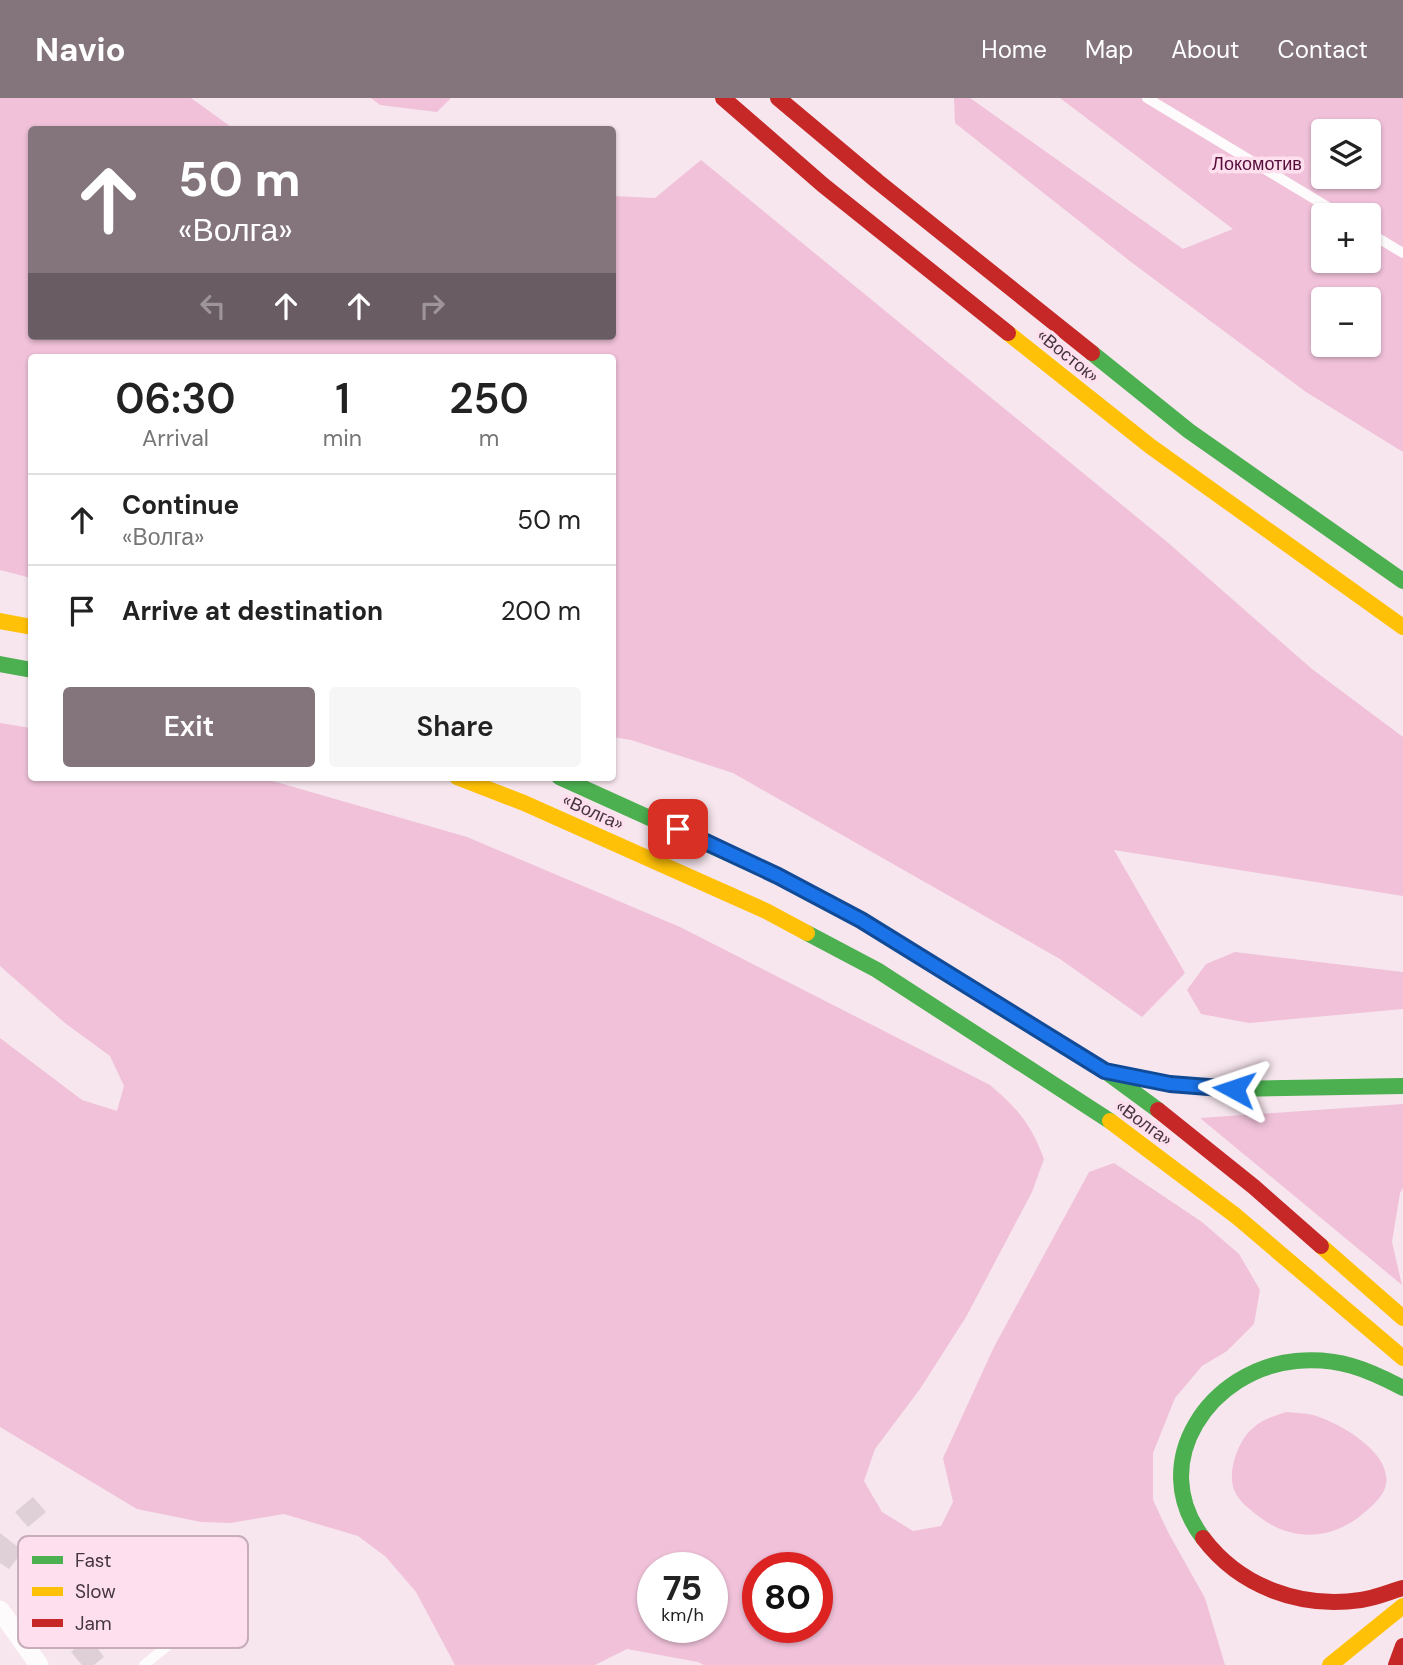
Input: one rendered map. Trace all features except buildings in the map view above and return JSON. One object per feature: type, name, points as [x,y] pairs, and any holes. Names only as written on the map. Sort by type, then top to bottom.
[{"type":"main road","name":"«Восток»","points":[[723,98],[823,185],[1150,446],[1403,627]]},
{"type":"main road","name":"«Восток»","points":[[778,98],[877,181],[1189,430],[1403,581]]},
{"type":"main road","points":[[0,621],[28,626]]},
{"type":"main road","points":[[0,664],[28,669]]},
{"type":"main road","name":"«Волга»","points":[[467,781],[524,803],[766,911],[877,970],[1120,1128],[1236,1216],[1403,1358]]},
{"type":"main road","name":"«Волга»","points":[[568,781],[778,876],[849,914],[1105,1071],[1254,1186],[1403,1318]]},
{"type":"main road","points":[[1105,1071],[1170,1084],[1234,1089],[1403,1086]]},
{"type":"main road","points":[[1403,1388],[1364,1369],[1312,1359],[1267,1365],[1231,1383],[1200,1415],[1189,1435],[1182,1462],[1184,1497],[1195,1529],[1220,1561],[1243,1577],[1298,1598],[1362,1600],[1403,1588]]},
{"type":"main road","points":[[1330,1665],[1403,1606]]},
{"type":"main road","points":[[1396,1665],[1403,1646]]},
{"type":"street","points":[[0,1609],[18,1635]]},
{"type":"street","points":[[27,1648],[39,1665]]},
{"type":"lane","points":[[1147,98],[1321,203]]},
{"type":"lane","points":[[1381,240],[1403,253]]},
{"type":"lane","points":[[144,1665],[165,1648]]},
{"type":"green space","points":[[0,98],[191,98],[230,126],[28,126],[28,340],[616,340],[616,196],[655,198],[701,160],[1166,541],[1312,669],[1403,737],[1403,896],[1114,850],[1185,973],[1142,1017],[1060,959],[733,773],[616,738],[616,354],[28,354],[28,577],[0,570]]},
{"type":"green space","points":[[371,98],[451,98],[437,112],[380,105]]},
{"type":"green space","name":"Локомотив","points":[[954,98],[970,98],[1183,249],[1233,229],[1060,98],[1403,98],[1403,452],[1306,392],[1131,262],[955,123]]},
{"type":"green space","points":[[0,723],[28,728],[28,781],[273,781],[467,837],[680,927],[990,1085],[1023,1118],[1044,1159],[1032,1192],[966,1317],[920,1389],[875,1449],[864,1481],[882,1512],[913,1531],[941,1526],[953,1502],[943,1458],[994,1347],[1089,1172],[1114,1163],[1202,1222],[1239,1254],[1260,1290],[1254,1324],[1227,1351],[1202,1366],[1175,1398],[1153,1453],[1153,1500],[1205,1598],[1225,1665],[704,1665],[627,1649],[595,1665],[455,1665],[416,1592],[386,1557],[358,1536],[284,1514],[230,1523],[201,1522],[137,1509],[0,1427],[0,1038],[82,1100],[117,1111],[124,1086],[110,1056],[65,1023],[0,966]]},
{"type":"green space","points":[[1235,952],[1403,972],[1403,1009],[1249,1023],[1201,1014],[1187,990],[1206,964]]},
{"type":"green space","points":[[1403,1104],[1403,1188],[1392,1242],[1402,1285],[1200,1118]]},
{"type":"green space","points":[[1286,1412],[1313,1415],[1336,1424],[1361,1440],[1381,1461],[1386,1472],[1386,1484],[1382,1494],[1347,1525],[1321,1534],[1308,1535],[1282,1530],[1250,1510],[1235,1492],[1233,1467],[1238,1449],[1248,1433],[1261,1422]]},
{"type":"traffic: fast","points":[[1092,353],[1189,431],[1403,581]]},
{"type":"traffic: fast","points":[[0,664],[28,669]]},
{"type":"traffic: fast","points":[[568,781],[778,876],[861,920],[1105,1071],[1158,1110]]},
{"type":"traffic: fast","points":[[807,933],[877,970],[1110,1121]]},
{"type":"traffic: fast","points":[[1117,1074],[1170,1084],[1234,1089],[1403,1086]]},
{"type":"traffic: fast","points":[[1203,1538],[1187,1509],[1181,1479],[1185,1451],[1196,1424],[1214,1400],[1237,1381],[1265,1368],[1311,1360],[1352,1366],[1403,1388]]},
{"type":"traffic: slow","points":[[1008,333],[1150,446],[1403,627]]},
{"type":"traffic: slow","points":[[0,621],[28,626]]},
{"type":"traffic: slow","points":[[467,781],[524,803],[766,911],[807,933]]},
{"type":"traffic: slow","points":[[1110,1121],[1236,1216],[1403,1358]]},
{"type":"traffic: slow","points":[[1321,1246],[1403,1318]]},
{"type":"traffic: slow","points":[[1330,1665],[1403,1606]]},
{"type":"traffic: jam","points":[[723,98],[823,185],[1008,333]]},
{"type":"traffic: jam","points":[[778,98],[1092,353]]},
{"type":"traffic: jam","points":[[1158,1110],[1254,1187],[1321,1246]]},
{"type":"traffic: jam","points":[[1203,1538],[1235,1570],[1253,1582],[1294,1597],[1339,1602],[1367,1599],[1403,1588]]},
{"type":"traffic: jam","points":[[1396,1665],[1403,1646]]},
{"type":"route","points":[[678,829],[778,876],[861,920],[1105,1071],[1170,1084],[1234,1089]]}]
